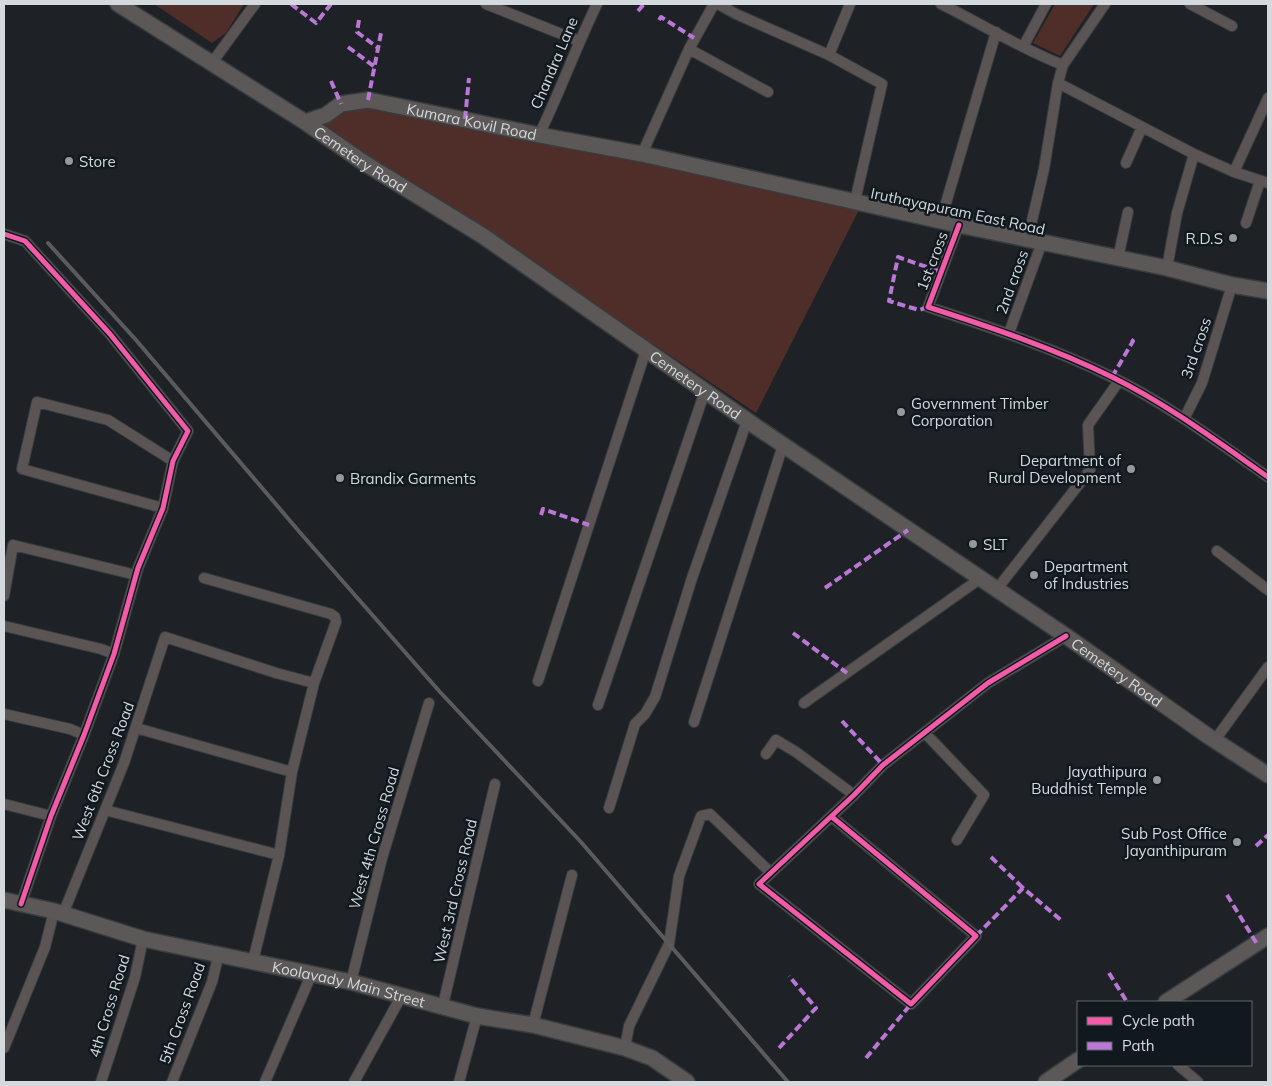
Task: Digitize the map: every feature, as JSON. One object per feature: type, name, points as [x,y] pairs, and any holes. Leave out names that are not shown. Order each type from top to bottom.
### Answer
[{"type":"main road","name":"Cemetery Road","points":[[118,4],[305,122],[366,164],[482,236],[747,421],[981,578],[1268,775]]},
{"type":"main road","name":"Kumara Kovil Road","points":[[305,122],[326,115],[341,104],[368,100],[642,154]]},
{"type":"main road","name":"Iruthayapuram East Road","points":[[642,154],[959,225],[1167,268],[1232,285],[1268,291]]},
{"type":"main road","name":"Koolavady Main Street","points":[[4,900],[59,913],[143,939],[312,973],[477,1016],[533,1025],[625,1048],[652,1058],[687,1082]]},
{"type":"main road","points":[[1168,1001],[1268,936]]},
{"type":"main road","points":[[1046,1082],[1077,1061]]},
{"type":"street","points":[[211,64],[255,4]]},
{"type":"street","points":[[486,4],[579,41]]},
{"type":"street","name":"Chandra Lane","points":[[538,135],[597,4]]},
{"type":"street","points":[[642,154],[689,49],[716,4],[829,55],[882,84],[855,201]]},
{"type":"street","points":[[829,55],[850,4]]},
{"type":"street","points":[[941,4],[1036,54],[1063,66]]},
{"type":"street","points":[[1023,47],[1046,4]]},
{"type":"street","name":"2nd cross","points":[[1009,333],[1035,240],[1058,83],[1063,66],[1105,4]]},
{"type":"street","points":[[1190,4],[1232,26]]},
{"type":"street","points":[[941,220],[996,32]]},
{"type":"street","points":[[689,49],[768,92]]},
{"type":"street","points":[[1058,83],[1194,154],[1234,172],[1264,182],[1246,223]]},
{"type":"street","points":[[1234,172],[1268,98]]},
{"type":"street","points":[[1126,163],[1142,127]]},
{"type":"street","points":[[1167,268],[1177,214],[1194,154]]},
{"type":"street","points":[[1118,258],[1128,212]]},
{"type":"street","name":"1st cross","points":[[959,225],[928,306],[1009,333]]},
{"type":"street","points":[[4,234],[24,241],[110,334],[188,431],[173,461],[163,508],[136,575],[114,654],[51,816],[21,904]]},
{"type":"street","name":"3rd cross","points":[[1184,419],[1202,382],[1232,285]]},
{"type":"street","points":[[1009,333],[1119,381],[1184,419],[1268,477]]},
{"type":"street","points":[[538,681],[646,350]]},
{"type":"street","points":[[997,589],[1090,470],[1088,425],[1119,381]]},
{"type":"street","points":[[598,705],[705,392]]},
{"type":"street","points":[[163,508],[22,469],[37,402],[108,420],[173,461]]},
{"type":"street","points":[[609,808],[635,724],[645,714],[655,697],[692,578],[747,421]]},
{"type":"street","points":[[694,722],[783,445]]},
{"type":"street","points":[[4,596],[13,545],[136,575]]},
{"type":"street","points":[[1217,551],[1268,590]]},
{"type":"street","points":[[204,578],[336,617],[336,622],[314,683],[292,772],[279,854],[253,961]]},
{"type":"street","points":[[804,703],[981,578]]},
{"type":"street","points":[[4,626],[101,649],[114,654]]},
{"type":"street","points":[[832,817],[976,936],[911,1004],[759,884],[884,766],[988,683],[1066,636]]},
{"type":"street","name":"West 6th Cross Road","points":[[4,1048],[59,913],[124,763],[166,637],[276,673],[314,683]]},
{"type":"street","points":[[1215,740],[1268,667]]},
{"type":"street","name":"West 4th Cross Road","points":[[351,982],[382,858],[429,704]]},
{"type":"street","points":[[4,714],[70,729],[84,735]]},
{"type":"street","points":[[136,728],[292,772]]},
{"type":"street","points":[[925,733],[984,795],[957,840]]},
{"type":"street","points":[[766,754],[776,740],[796,752],[854,795]]},
{"type":"street","name":"West 3rd Cross Road","points":[[443,1006],[495,784]]},
{"type":"street","points":[[4,804],[51,816]]},
{"type":"street","points":[[105,810],[279,854]]},
{"type":"street","points":[[625,1048],[629,1026],[668,944],[679,876],[701,816],[710,814],[771,873]]},
{"type":"street","points":[[533,1025],[572,875]]},
{"type":"street","name":"4th Cross Road","points":[[101,1082],[135,977],[143,939]]},
{"type":"street","name":"5th Cross Road","points":[[172,1082],[212,982],[219,953]]},
{"type":"street","points":[[265,1082],[312,973]]},
{"type":"street","points":[[354,1082],[402,995]]},
{"type":"street","points":[[459,1082],[477,1016]]},
{"type":"street","points":[[1179,1066],[1198,1082]]},
{"type":"shaded area","points":[[154,4],[244,4],[226,33],[212,43]]},
{"type":"shaded area","points":[[1055,4],[1094,4],[1060,56],[1033,43]]},
{"type":"shaded area","points":[[369,105],[642,159],[860,208],[756,413],[513,250],[318,128],[336,115]]},
{"type":"railway","points":[[48,243],[136,340],[303,536],[440,692],[581,842],[788,1082]]},
{"type":"marked path","points":[[291,4],[316,23],[331,4]]},
{"type":"marked path","points":[[638,11],[644,4]]},
{"type":"marked path","points":[[659,20],[661,17],[694,38]]},
{"type":"marked path","points":[[359,20],[357,32],[378,48]]},
{"type":"marked path","points":[[368,100],[381,33]]},
{"type":"marked path","points":[[348,47],[375,67]]},
{"type":"marked path","points":[[465,119],[469,78]]},
{"type":"marked path","points":[[331,81],[341,104]]},
{"type":"marked path","points":[[928,307],[919,310],[889,301],[898,257],[941,272]]},
{"type":"marked path","points":[[1112,377],[1133,341],[1129,338]]},
{"type":"marked path","points":[[541,515],[543,509],[589,525]]},
{"type":"marked path","points":[[825,588],[908,530]]},
{"type":"marked path","points":[[793,633],[847,673]]},
{"type":"marked path","points":[[842,721],[883,765]]},
{"type":"marked path","points":[[1256,846],[1268,835]]},
{"type":"marked path","points":[[991,857],[1023,888]]},
{"type":"marked path","points":[[976,936],[1023,888],[1062,921]]},
{"type":"marked path","points":[[1227,895],[1257,944]]},
{"type":"marked path","points":[[1109,973],[1126,1001]]},
{"type":"marked path","points":[[779,1048],[816,1008],[789,976]]},
{"type":"marked path","points":[[866,1058],[911,1004]]},
{"type":"cycle path","points":[[959,225],[928,307],[998,330],[1090,366],[1153,399],[1268,477]]},
{"type":"cycle path","points":[[4,234],[25,241],[110,334],[188,431],[173,461],[163,508],[138,568],[114,654],[51,816],[21,904]]},
{"type":"cycle path","points":[[832,817],[976,936],[911,1004],[759,884],[854,795],[883,765],[988,683],[1066,636]]},
{"type":"place","name":"Store","points":[[69,161]]},
{"type":"place","name":"R.D.S","points":[[1233,238]]},
{"type":"place","name":"Government Timber Corporation","points":[[901,412]]},
{"type":"place","name":"Department of Rural Development","points":[[1131,469]]},
{"type":"place","name":"Brandix Garments","points":[[340,478]]},
{"type":"place","name":"SLT","points":[[973,544]]},
{"type":"place","name":"Department of Industries","points":[[1034,575]]},
{"type":"place","name":"Jayathipura Buddhist Temple","points":[[1157,780]]},
{"type":"place","name":"Sub Post Office Jayanthipuram","points":[[1237,842]]}]
